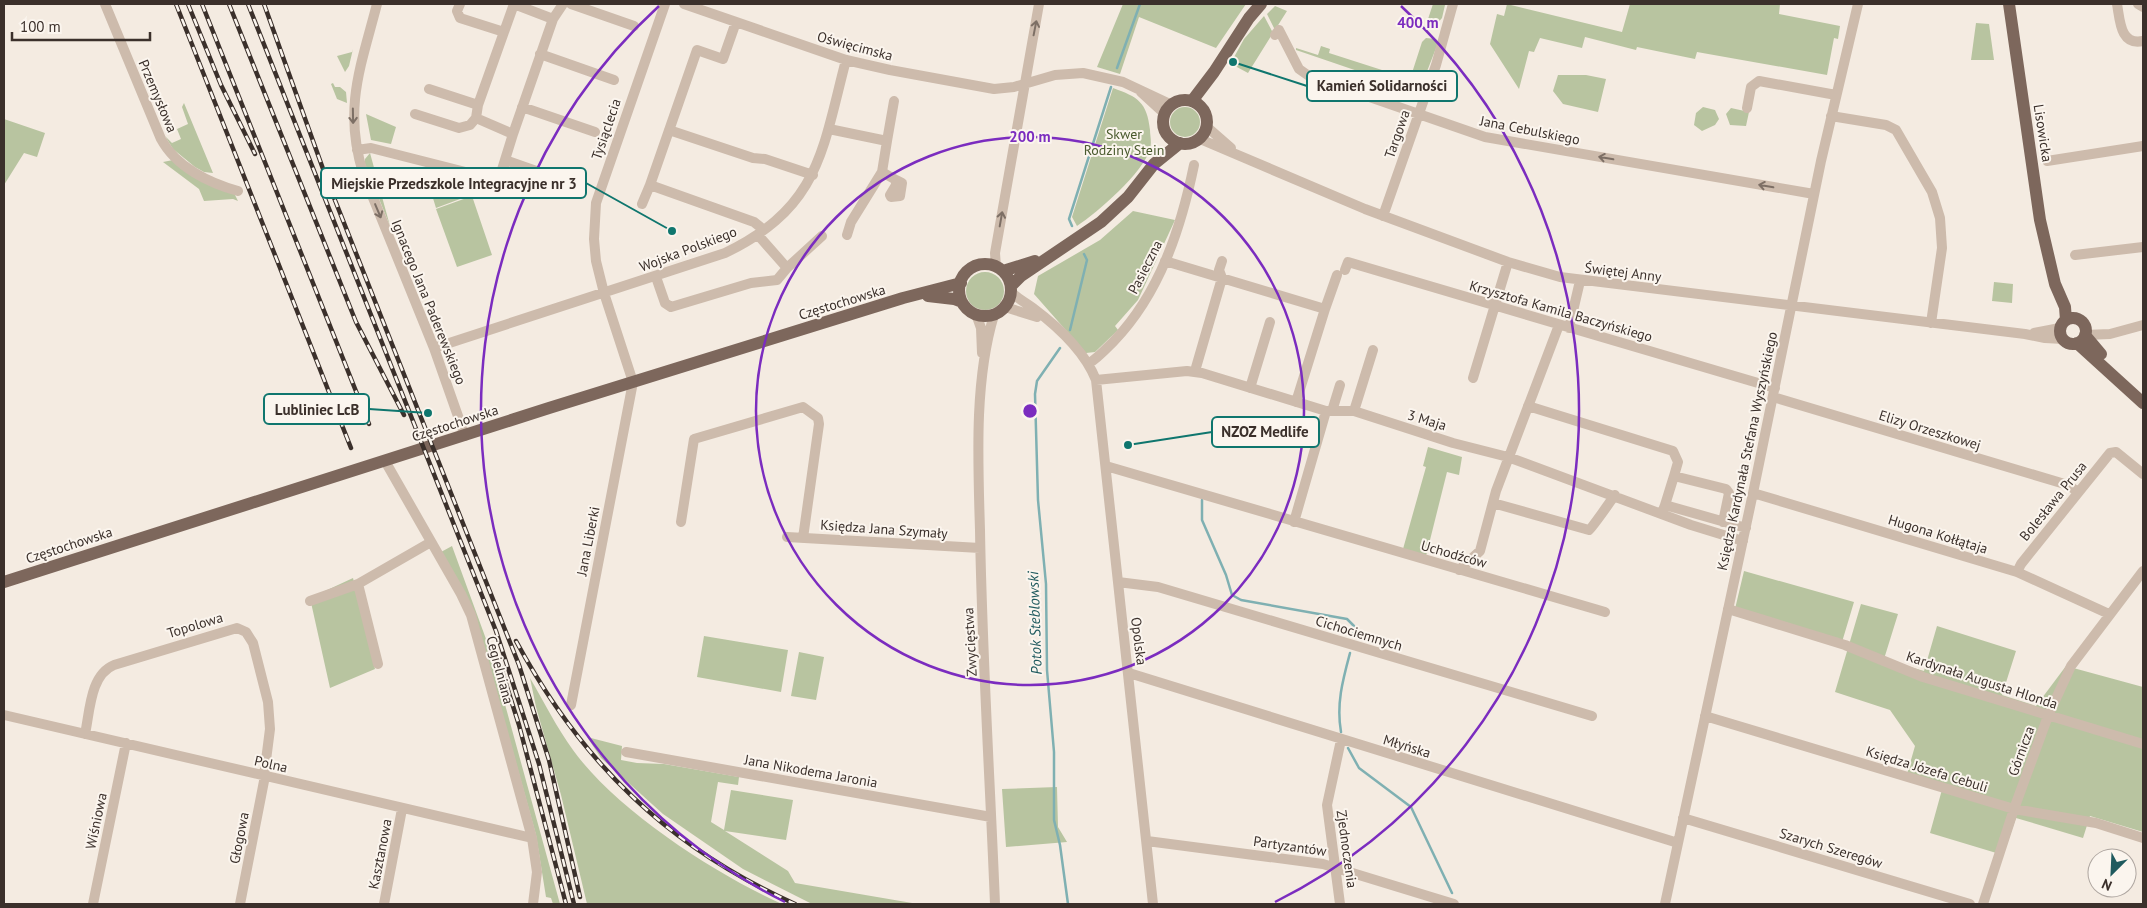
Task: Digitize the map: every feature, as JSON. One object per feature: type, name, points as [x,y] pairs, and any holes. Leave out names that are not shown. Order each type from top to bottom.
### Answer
[{"type":"main road","points":[[1197,105],[1214,72],[1249,18],[1261,4]]},
{"type":"main road","name":"Lisowicka","points":[[2009,4],[2040,220],[2055,284],[2076,330],[2143,394]]},
{"type":"main road","points":[[1178,102],[1197,105],[1206,114],[1207,126],[1200,139],[1187,144],[1180,143],[1168,135],[1164,125],[1169,109],[1178,102]]},
{"type":"main road","points":[[1058,252],[1016,268],[999,269],[981,265],[974,267],[961,283],[960,293],[962,302],[976,314],[994,315],[1005,308],[1011,289],[1021,276],[1085,235],[1128,197],[1154,164],[1168,135]]},
{"type":"main road","points":[[1154,164],[1180,143]]},
{"type":"main road","points":[[999,269],[1011,289]]},
{"type":"main road","name":"Częstochowska","points":[[4,582],[633,382],[961,283]]},
{"type":"main road","name":"Częstochowska","points":[[916,296],[954,299],[962,302]]},
{"type":"main road","points":[[2076,330],[2143,403]]},
{"type":"street","name":"Przemysłowa","points":[[105,4],[161,139],[169,152],[209,180],[238,191]]},
{"type":"street","name":"Ignacego Jana Paderewskiego","points":[[378,4],[356,81],[353,117],[357,150],[363,173],[434,348],[465,436]]},
{"type":"street","points":[[460,4],[457,12],[460,18],[504,32]]},
{"type":"street","points":[[414,114],[459,128],[470,125],[476,118],[478,105],[514,4],[553,19]]},
{"type":"street","points":[[357,150],[371,148],[491,180],[498,178],[553,19],[559,7],[563,4]]},
{"type":"street","points":[[571,4],[634,26]]},
{"type":"street","name":"Tysiąclecia","points":[[633,382],[604,294],[594,244],[596,203],[664,4]]},
{"type":"street","name":"Oświęcimska","points":[[684,4],[846,60],[985,88],[1004,88],[1025,84]]},
{"type":"street","points":[[999,269],[995,253],[1039,4]]},
{"type":"street","name":"Targowa","points":[[1384,216],[1436,65],[1453,4]]},
{"type":"street","name":"Księdza Kardynała Stefana Wyszyńskiego","points":[[1665,904],[1746,528],[1814,194],[1858,4]]},
{"type":"street","points":[[2117,4],[2124,35],[2133,42],[2143,42]]},
{"type":"street","points":[[2138,4],[2143,8]]},
{"type":"street","points":[[642,204],[697,50],[723,59],[736,22]]},
{"type":"street","name":"Jana Cebulskiego","points":[[1275,35],[1279,30],[1300,69],[1309,76],[1480,136],[1814,194]]},
{"type":"street","points":[[540,54],[614,80]]},
{"type":"street","name":"Wojska Polskiego","points":[[434,348],[725,253],[761,232],[798,199],[813,175],[829,129],[846,60]]},
{"type":"street","points":[[1025,84],[1054,75],[1083,73],[1108,77],[1138,90],[1169,109]]},
{"type":"street","points":[[1747,108],[1751,87],[1759,81],[1836,94]]},
{"type":"street","points":[[429,88],[478,105]]},
{"type":"street","points":[[847,235],[851,222],[882,172],[894,101]]},
{"type":"street","points":[[522,107],[595,132]]},
{"type":"street","points":[[1831,116],[1886,125],[1896,130],[1932,192],[1940,218],[1942,243],[1931,323]]},
{"type":"street","points":[[476,118],[513,134]]},
{"type":"street","name":"Świętej Anny","points":[[1207,126],[1238,154]]},
{"type":"street","points":[[829,129],[887,141]]},
{"type":"street","points":[[669,130],[753,158],[765,159],[813,175]]},
{"type":"street","name":"Świętej Anny","points":[[1200,139],[1238,154],[1323,193],[1384,216],[1508,262],[1580,281],[2025,334],[2076,330],[2110,334],[2143,324]]},
{"type":"street","points":[[2047,161],[2143,146]]},
{"type":"street","points":[[505,160],[579,186]]},
{"type":"street","name":"Pasieczna","points":[[1088,364],[1097,358],[1132,320],[1166,261],[1185,212],[1194,165]]},
{"type":"street","points":[[882,172],[896,180]]},
{"type":"street","points":[[650,185],[754,222],[787,268]]},
{"type":"street","points":[[656,277],[665,303],[671,307],[751,283],[776,280],[822,236]]},
{"type":"street","points":[[2075,255],[2143,247]]},
{"type":"street","points":[[1166,261],[1325,309],[1296,402]]},
{"type":"street","points":[[1195,371],[1222,278],[1219,270],[1222,261]]},
{"type":"street","name":"Krzysztofa Kamila Baczyńskiego","points":[[1325,309],[1341,272],[1348,262],[1774,393]]},
{"type":"street","points":[[1473,378],[1508,262]]},
{"type":"street","points":[[1459,570],[1480,551],[1508,457],[1528,406],[1564,327],[1580,281]]},
{"type":"street","points":[[1011,289],[1076,349],[1088,364],[1096,380]]},
{"type":"street","points":[[1005,308],[1028,313],[1049,323]]},
{"type":"street","name":"Zwycięstwa","points":[[976,314],[981,328],[983,379],[978,476],[996,904]]},
{"type":"street","name":"Zwycięstwa","points":[[983,379],[994,315]]},
{"type":"street","points":[[1250,388],[1270,322]]},
{"type":"street","points":[[2103,357],[2103,344],[2110,334]]},
{"type":"street","points":[[1354,411],[1374,350]]},
{"type":"street","name":"3 Maja","points":[[1096,380],[1195,371],[1329,411],[1354,411],[1508,457],[1615,495],[1663,509],[1743,541]]},
{"type":"street","name":"Opolska","points":[[1096,380],[1153,904]]},
{"type":"street","name":"Jana Liberki","points":[[571,705],[633,382]]},
{"type":"street","points":[[1294,522],[1329,411],[1340,385]]},
{"type":"street","name":"Elizy Orzeszkowej","points":[[1774,393],[2068,485],[2078,492]]},
{"type":"street","points":[[1528,406],[1673,451],[1678,462],[1663,509],[1746,528]]},
{"type":"street","points":[[681,522],[694,439],[803,408],[818,418],[819,424],[803,538]]},
{"type":"street","name":"Bolesława Prusa","points":[[2017,572],[2021,564],[2108,455],[2114,452],[2143,474]]},
{"type":"street","name":"Cegielniana","points":[[385,461],[461,594],[471,615],[532,838],[537,872],[533,904]]},
{"type":"street","name":"Uchodźców","points":[[1106,466],[1606,612]]},
{"type":"street","points":[[1674,476],[1728,490],[1723,522]]},
{"type":"street","name":"Hugona Kołłątaja","points":[[1753,493],[2017,572],[2109,614]]},
{"type":"street","points":[[1493,504],[1589,530],[1594,527],[1601,512],[1615,495]]},
{"type":"street","name":"Księdza Jana Szymały","points":[[787,537],[980,548]]},
{"type":"street","points":[[310,601],[358,584],[431,542]]},
{"type":"street","name":"Górnicza","points":[[1983,904],[2014,809],[2048,716],[2074,660],[2143,572]]},
{"type":"street","name":"Cichociemnych","points":[[1118,582],[1158,587],[1592,716]]},
{"type":"street","points":[[358,584],[378,664]]},
{"type":"street","name":"Kardynała Augusta Hlonda","points":[[1728,609],[1838,643],[1923,678],[2143,744]]},
{"type":"street","name":"Topolowa","points":[[85,734],[96,681],[104,670],[114,665],[223,631],[240,629],[249,635],[255,646],[269,707],[270,729],[264,776]]},
{"type":"street","name":"Młyńska","points":[[1129,673],[1678,843]]},
{"type":"street","name":"Polna","points":[[4,715],[532,838]]},
{"type":"street","name":"Księdza Józefa Cebuli","points":[[1705,716],[2014,809],[2096,823],[2143,838]]},
{"type":"street","name":"Zjednoczenia","points":[[1340,904],[1327,805],[1341,740]]},
{"type":"street","name":"Wiśniowa","points":[[93,904],[126,743]]},
{"type":"street","name":"Jana Nikodema Jaronia","points":[[626,752],[991,817]]},
{"type":"street","name":"Głogowa","points":[[240,904],[264,776]]},
{"type":"street","name":"Kasztanowa","points":[[384,904],[402,809]]},
{"type":"street","name":"Szarych Szeregów","points":[[1683,818],[1970,904]]},
{"type":"street","name":"Partyzantów","points":[[1147,842],[1316,863],[1335,867],[1454,904]]},
{"type":"green space","points":[[1123,4],[1246,4],[1216,48],[1139,17],[1120,74],[1097,67]]},
{"type":"green space","points":[[1433,4],[1445,5],[1442,18],[1435,26],[1427,22]]},
{"type":"green space","points":[[1507,4],[1622,32],[1630,4],[1780,4],[1779,14],[1840,26],[1838,39],[1834,38],[1827,75],[1697,52],[1695,59],[1637,47],[1636,50],[1585,37],[1582,48],[1540,38],[1534,52],[1529,51],[1519,89],[1490,44],[1497,14],[1504,16]]},
{"type":"green space","points":[[1275,6],[1287,11],[1275,30],[1267,14]]},
{"type":"green space","points":[[1264,16],[1273,33],[1248,73],[1235,66],[1237,61],[1233,59],[1244,39]]},
{"type":"green space","points":[[1976,23],[1989,24],[1994,60],[1971,60]]},
{"type":"green space","points":[[1426,38],[1436,39],[1438,43],[1419,92],[1296,50],[1296,48],[1318,55],[1321,46],[1330,49],[1329,53],[1410,79],[1422,42]]},
{"type":"green space","points":[[353,49],[349,66],[345,72],[337,56],[352,52]]},
{"type":"green space","points":[[1558,75],[1586,75],[1606,79],[1598,112],[1563,104],[1553,91]]},
{"type":"green space","points":[[333,83],[335,87],[340,87],[346,92],[347,103],[337,99],[331,84]]},
{"type":"green space","name":"Skwer Rodziny Stein","points":[[1113,88],[1129,94],[1144,107],[1149,121],[1150,149],[1139,169],[1119,191],[1077,226],[1072,217]]},
{"type":"green space","points":[[184,103],[213,173],[204,172],[195,167],[173,149],[165,136],[172,143],[181,139],[177,129],[188,124],[182,107]]},
{"type":"green space","points":[[1185,107],[1196,111],[1200,122],[1196,133],[1185,137],[1174,133],[1170,122],[1174,111]]},
{"type":"green space","points":[[1703,107],[1715,110],[1719,119],[1715,125],[1702,131],[1694,125],[1696,113]]},
{"type":"green space","points":[[1731,108],[1749,112],[1746,126],[1730,125],[1726,114]]},
{"type":"green space","points":[[366,114],[396,127],[391,144],[371,140]]},
{"type":"green space","points":[[4,119],[45,133],[37,157],[24,153],[4,185]]},
{"type":"green space","points":[[370,153],[390,226],[365,164],[365,159]]},
{"type":"green space","points":[[173,160],[234,193],[238,201],[233,199],[204,201],[199,189],[163,162]]},
{"type":"green space","points":[[428,182],[464,188],[460,199],[436,208]]},
{"type":"green space","points":[[472,196],[492,255],[457,267],[436,209]]},
{"type":"green space","points":[[1133,211],[1175,220],[1138,300],[1115,326],[1118,330],[1095,352],[1086,353],[1034,294],[1038,276],[1100,240]]},
{"type":"green space","points":[[985,272],[999,277],[1004,291],[999,305],[985,310],[971,305],[966,291],[971,277]]},
{"type":"green space","points":[[1994,282],[2013,284],[2012,303],[1992,301]]},
{"type":"green space","points":[[1428,447],[1462,457],[1459,475],[1447,472],[1426,556],[1403,549],[1426,467],[1423,466]]},
{"type":"green space","points":[[452,546],[490,650],[560,904],[553,904],[551,898],[546,897],[536,835],[481,637],[441,552]]},
{"type":"green space","points":[[1744,571],[1854,602],[1842,642],[1735,609]]},
{"type":"green space","points":[[353,578],[375,669],[330,688],[310,598]]},
{"type":"green space","points":[[1861,604],[1898,614],[1884,659],[1924,671],[1937,626],[2016,651],[2002,695],[2036,706],[2066,666],[2143,687],[2143,832],[2090,816],[2083,838],[2016,818],[2003,855],[1930,833],[1943,786],[1907,774],[1915,746],[1890,710],[1835,692]]},
{"type":"green space","points":[[704,636],[788,650],[781,692],[697,677]]},
{"type":"green space","points":[[799,652],[824,657],[816,700],[791,696]]},
{"type":"green space","points":[[530,678],[573,750],[614,795],[640,817],[698,858],[727,876],[782,904],[587,904]]},
{"type":"green space","points":[[587,737],[622,746],[621,760],[637,763],[664,764],[739,777],[738,785],[718,782],[711,822],[724,830],[731,790],[793,800],[786,840],[725,831],[788,871],[795,883],[918,904],[812,904],[743,869],[663,814],[601,758]]},
{"type":"green space","points":[[1057,787],[1058,827],[1067,842],[1006,847],[1002,789]]},
{"type":"waterway","name":"Potok Steblowski","points":[[1117,68],[1140,4]]},
{"type":"waterway","name":"Potok Steblowski","points":[[1072,226],[1069,219],[1111,87]]},
{"type":"waterway","name":"Potok Steblowski","points":[[1070,330],[1087,260],[1084,254]]},
{"type":"waterway","name":"Potok Steblowski","points":[[1060,348],[1037,381],[1035,394],[1038,500],[1046,584],[1047,670],[1054,752],[1054,820],[1060,845],[1068,904]]},
{"type":"waterway","points":[[1202,500],[1202,520],[1226,575],[1232,595],[1241,600],[1347,619],[1354,626],[1353,636]]},
{"type":"waterway","points":[[1341,732],[1340,702],[1350,653]]},
{"type":"waterway","points":[[1348,748],[1359,768],[1411,807],[1452,893]]},
{"type":"railway","points":[[176,4],[195,52]]},
{"type":"railway","points":[[188,4],[221,85],[255,154]]},
{"type":"railway","points":[[202,4],[369,424]]},
{"type":"railway","points":[[229,4],[356,322],[404,415]]},
{"type":"railway","points":[[248,4],[496,631],[539,764],[574,904]]},
{"type":"railway","points":[[264,4],[327,180],[519,665],[549,760],[580,897]]},
{"type":"railway","points":[[193,47],[351,448]]},
{"type":"railway","points":[[516,641],[542,685],[570,726],[600,763],[633,797],[668,828],[707,856],[749,881],[795,904]]},
{"type":"railway","points":[[501,668],[519,725],[566,904]]},
{"type":"place","name":"Kamień Solidarności","points":[[1233,62]]},
{"type":"place","name":"Miejskie Przedszkole Integracyjne nr 3","points":[[672,231]]},
{"type":"place","name":"Lubliniec LcB","points":[[428,413]]},
{"type":"place","name":"NZOZ Medlife","points":[[1128,445]]}]
